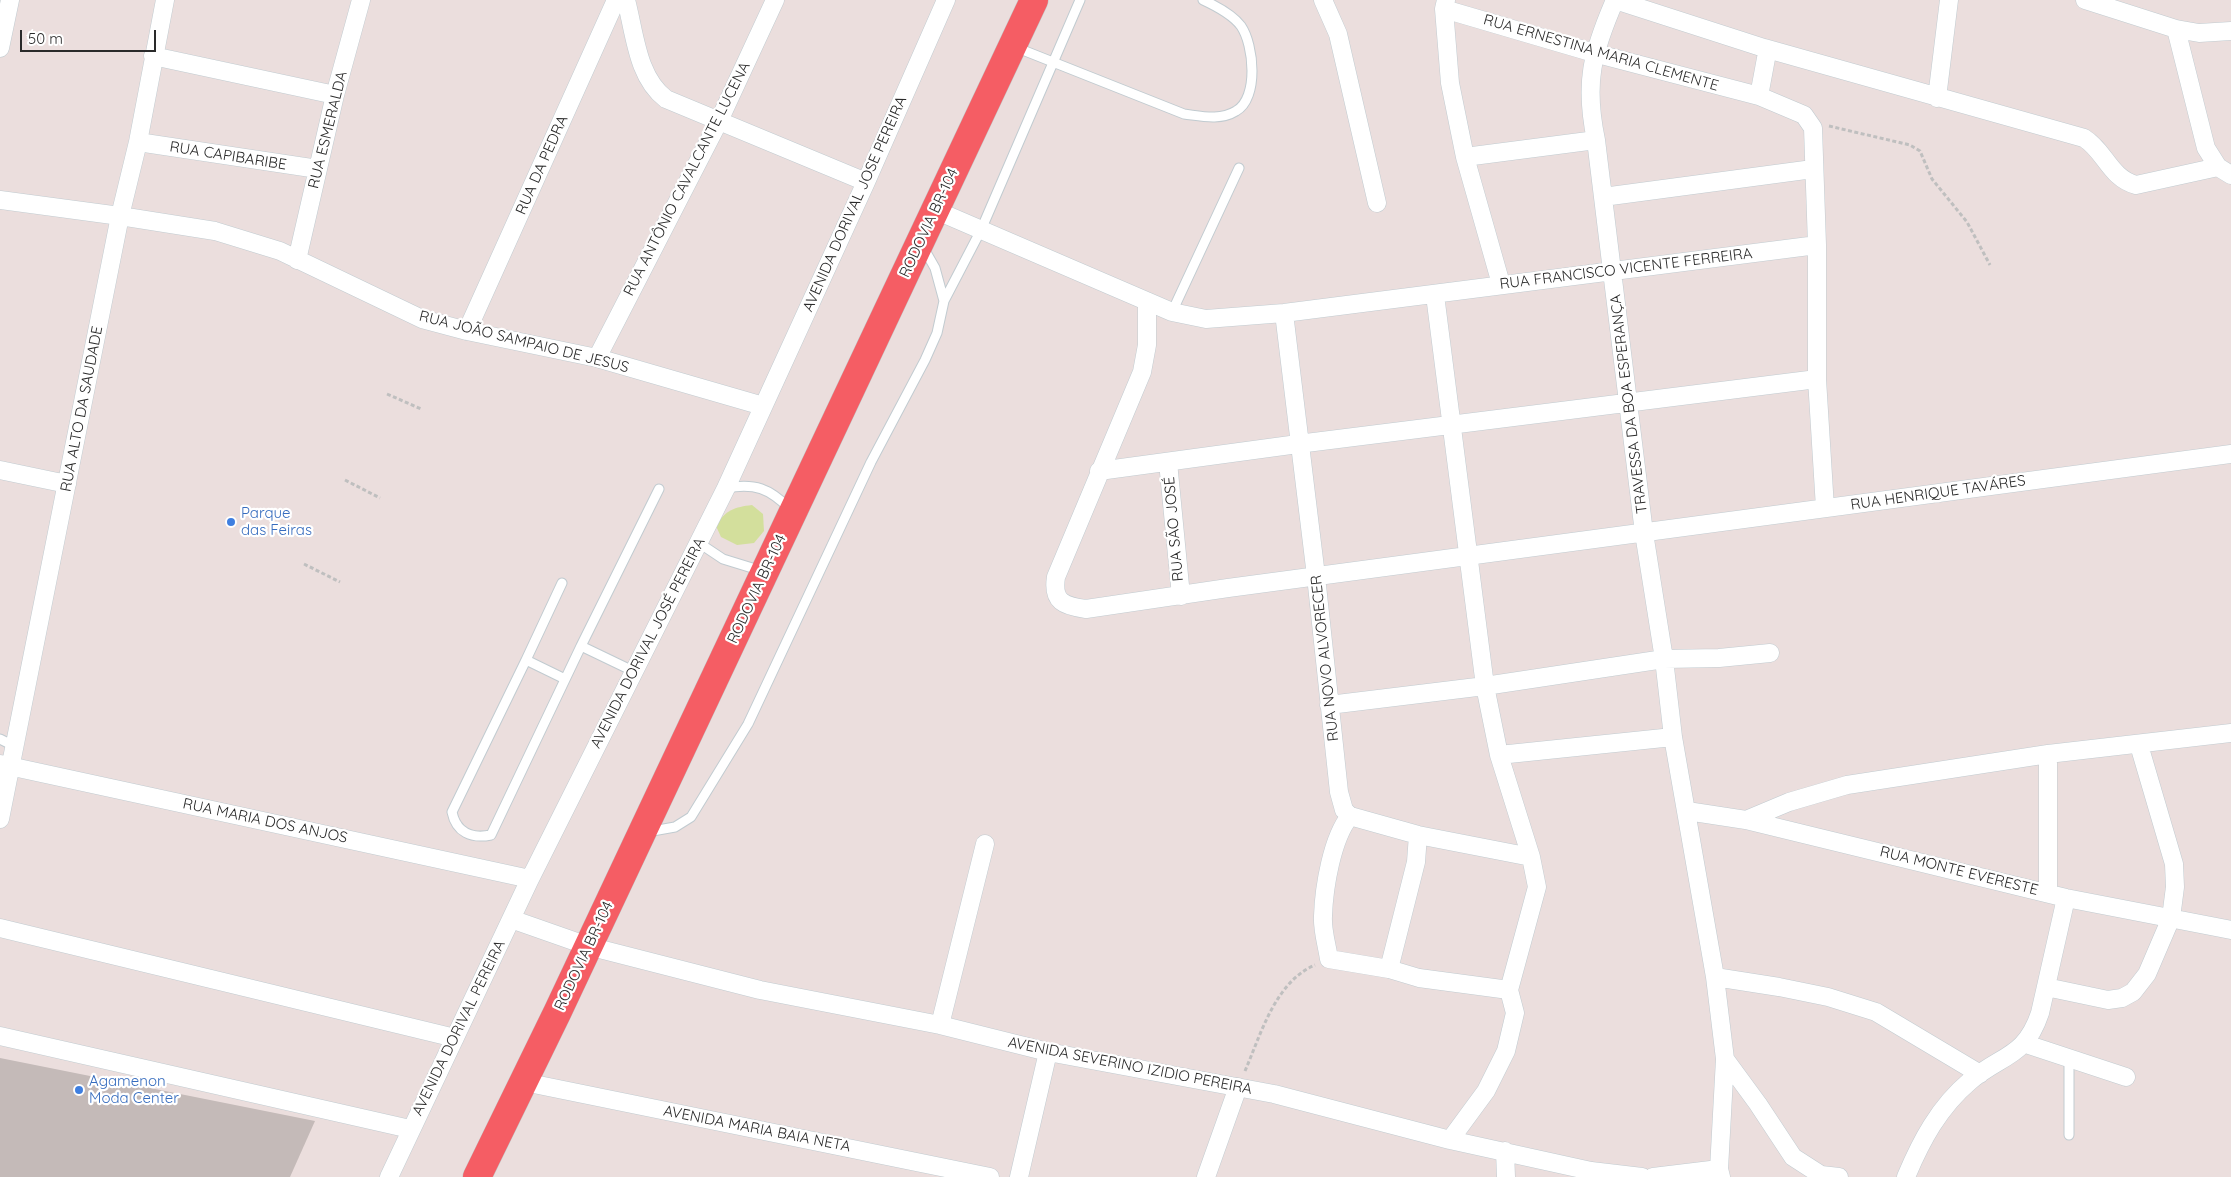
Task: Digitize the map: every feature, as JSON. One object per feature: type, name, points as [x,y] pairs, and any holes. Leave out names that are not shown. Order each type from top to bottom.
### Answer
[{"type":"highway","name":"RODOVIA BR-104","points":[[477,1177],[642,833],[1034,0]]},
{"type":"street","points":[[0,48],[10,0]]},
{"type":"street","name":"RUA ALTO DA SAUDADE","points":[[0,819],[7,742],[67,484],[120,216],[138,142],[165,0]]},
{"type":"street","name":"RUA ESMERALDA","points":[[297,260],[334,95],[361,0]]},
{"type":"street","name":"RUA DA PEDRA","points":[[467,331],[616,0]]},
{"type":"street","points":[[626,0],[645,75],[654,90],[666,99],[718,123],[866,182]]},
{"type":"street","name":"RUA ANTÔNIO CAVALCANTE LUCENA","points":[[597,358],[718,123],[775,0]]},
{"type":"street","name":"AVENIDA DORIVAL JOSE PEREIRA","points":[[763,406],[866,182],[946,0]]},
{"type":"street","points":[[1323,0],[1338,34],[1377,203]]},
{"type":"street","points":[[1615,0],[1764,48],[2084,138],[2096,145],[2115,173],[2126,182],[2136,185],[2224,171],[2206,148],[2176,29]]},
{"type":"street","name":"TRAVESSA DA BOA ESPERANÇA","points":[[1615,0],[1594,53],[1590,77],[1590,111],[1596,140],[1644,533],[1674,737],[1715,976],[1724,1059],[1720,1173]]},
{"type":"street","points":[[1937,98],[1949,0]]},
{"type":"street","points":[[2085,0],[2176,29],[2199,33],[2231,31]]},
{"type":"street","points":[[1445,5],[1450,83],[1465,157],[1501,284]]},
{"type":"street","name":"RUA ERNESTINA MARIA CLEMENTE","points":[[1445,5],[1594,53],[1759,96],[1796,111],[1810,122]]},
{"type":"street","points":[[1759,96],[1767,53],[1764,48]]},
{"type":"street","points":[[153,56],[334,95]]},
{"type":"street","points":[[1810,122],[1812,128],[1817,245],[1817,379],[1825,508]]},
{"type":"street","points":[[1465,157],[1596,140]]},
{"type":"street","name":"RUA CAPIBARIBE","points":[[138,142],[318,170]]},
{"type":"street","points":[[1603,197],[1813,169]]},
{"type":"street","name":"RUA JOÃO SAMPAIO DE JESUS","points":[[0,200],[215,231],[260,244],[414,316],[467,331],[597,358],[763,406]]},
{"type":"street","name":"RUA FRANCISCO VICENTE FERREIRA","points":[[935,210],[1099,279],[1147,302],[1172,312],[1206,319],[1284,313],[1435,295],[1501,284],[1817,245]]},
{"type":"street","points":[[1435,295],[1486,686],[1499,755],[1530,857],[1537,887],[1509,990],[1515,1013],[1506,1051],[1486,1091],[1450,1140]]},
{"type":"street","name":"RUA HENRIQUE TAVÁRES","points":[[1147,302],[1147,345],[1142,372],[1056,577],[1054,588],[1061,602],[1086,609],[1469,555],[2231,454]]},
{"type":"street","name":"RUA NOVO ALVORECER","points":[[1284,313],[1298,444],[1316,576],[1339,792],[1344,810],[1350,816]]},
{"type":"street","points":[[1099,471],[1817,379]]},
{"type":"street","name":"AVENIDA DORIVAL JOSÉ PEREIRA","points":[[530,879],[699,543],[763,406]]},
{"type":"street","name":"RUA SÃO JOSÉ","points":[[1168,462],[1180,596]]},
{"type":"street","points":[[0,470],[67,484]]},
{"type":"street","points":[[1329,705],[1486,686],[1664,659],[1719,658],[1770,653]]},
{"type":"street","points":[[1746,820],[1789,802],[1847,785],[2048,754],[2231,733]]},
{"type":"street","points":[[1499,755],[1674,737]]},
{"type":"street","points":[[2046,987],[2108,1000],[2122,998],[2133,992],[2147,974],[2171,918],[2175,887],[2174,864],[2139,744]]},
{"type":"street","points":[[2048,754],[2048,893]]},
{"type":"street","name":"RUA MARIA DOS ANJOS","points":[[5,765],[530,879]]},
{"type":"street","name":"RUA MONTE EVERESTE","points":[[1687,811],[1746,820],[2066,898],[2231,930]]},
{"type":"street","points":[[1509,990],[1418,978],[1389,969],[1329,958],[1322,917],[1336,840],[1341,827],[1350,816],[1418,835],[1530,857]]},
{"type":"street","points":[[1389,969],[1416,862],[1418,835]]},
{"type":"street","points":[[940,1025],[985,844]]},
{"type":"street","name":"AVENIDA DORIVAL PEREIRA","points":[[389,1177],[530,879]]},
{"type":"street","points":[[1906,1177],[1919,1146],[1937,1116],[1970,1081],[2026,1044],[2034,1031],[2066,898]]},
{"type":"street","name":"AVENIDA SEVERINO IZIDIO PEREIRA","points":[[511,919],[588,946],[760,990],[940,1025],[1048,1052],[1274,1094],[1450,1140],[1591,1171],[1642,1177]]},
{"type":"street","points":[[0,928],[455,1038]]},
{"type":"street","points":[[1715,976],[1787,988],[1876,1012],[1980,1074]]},
{"type":"street","points":[[0,1036],[410,1130]]},
{"type":"street","points":[[2026,1044],[2126,1077]]},
{"type":"street","points":[[1018,1177],[1048,1052]]},
{"type":"street","points":[[1724,1059],[1758,1104],[1793,1157],[1821,1175],[1839,1177]]},
{"type":"street","name":"AVENIDA MARIA BAIA NETA","points":[[524,1082],[990,1177]]},
{"type":"street","points":[[1206,1177],[1238,1087]]},
{"type":"street","points":[[1505,1151],[1506,1177]]},
{"type":"street","points":[[1653,1177],[1720,1173]]},
{"type":"lane","points":[[642,833],[675,828],[691,817],[748,724],[871,462],[925,360],[937,333],[944,301],[981,230],[1080,0]]},
{"type":"lane","points":[[1012,46],[1184,114],[1210,118],[1238,111],[1251,89],[1249,43],[1241,26],[1229,14],[1203,0]]},
{"type":"lane","points":[[1172,312],[1239,168]]},
{"type":"lane","points":[[920,242],[934,268],[944,301]]},
{"type":"lane","points":[[726,488],[746,485],[763,489],[781,500],[793,512]]},
{"type":"lane","points":[[562,583],[452,812],[454,823],[461,831],[472,836],[490,835],[659,489]]},
{"type":"lane","points":[[699,543],[723,559],[765,572]]},
{"type":"lane","points":[[581,646],[633,671]]},
{"type":"lane","points":[[526,660],[565,679]]},
{"type":"lane","points":[[2069,1135],[2070,1058]]},
{"type":"path","points":[[1810,122],[1910,145],[1920,151],[1932,178],[1967,222],[1990,265]]},
{"type":"path","points":[[387,394],[421,409]]},
{"type":"path","points":[[345,480],[380,498]]},
{"type":"path","points":[[304,564],[340,582]]},
{"type":"path","points":[[1238,1087],[1282,991],[1304,969],[1329,958]]},
{"type":"green space","points":[[752,505],[763,514],[764,531],[754,543],[737,545],[721,537],[716,526],[723,516],[736,508]]},
{"type":"building","name":"Agamenon Moda Center","points":[[0,1058],[315,1121],[290,1177],[0,1177]]},
{"type":"place","name":"Parque das Feiras","points":[[231,522]]},
{"type":"place","name":"Agamenon Moda Center","points":[[79,1090]]}]
